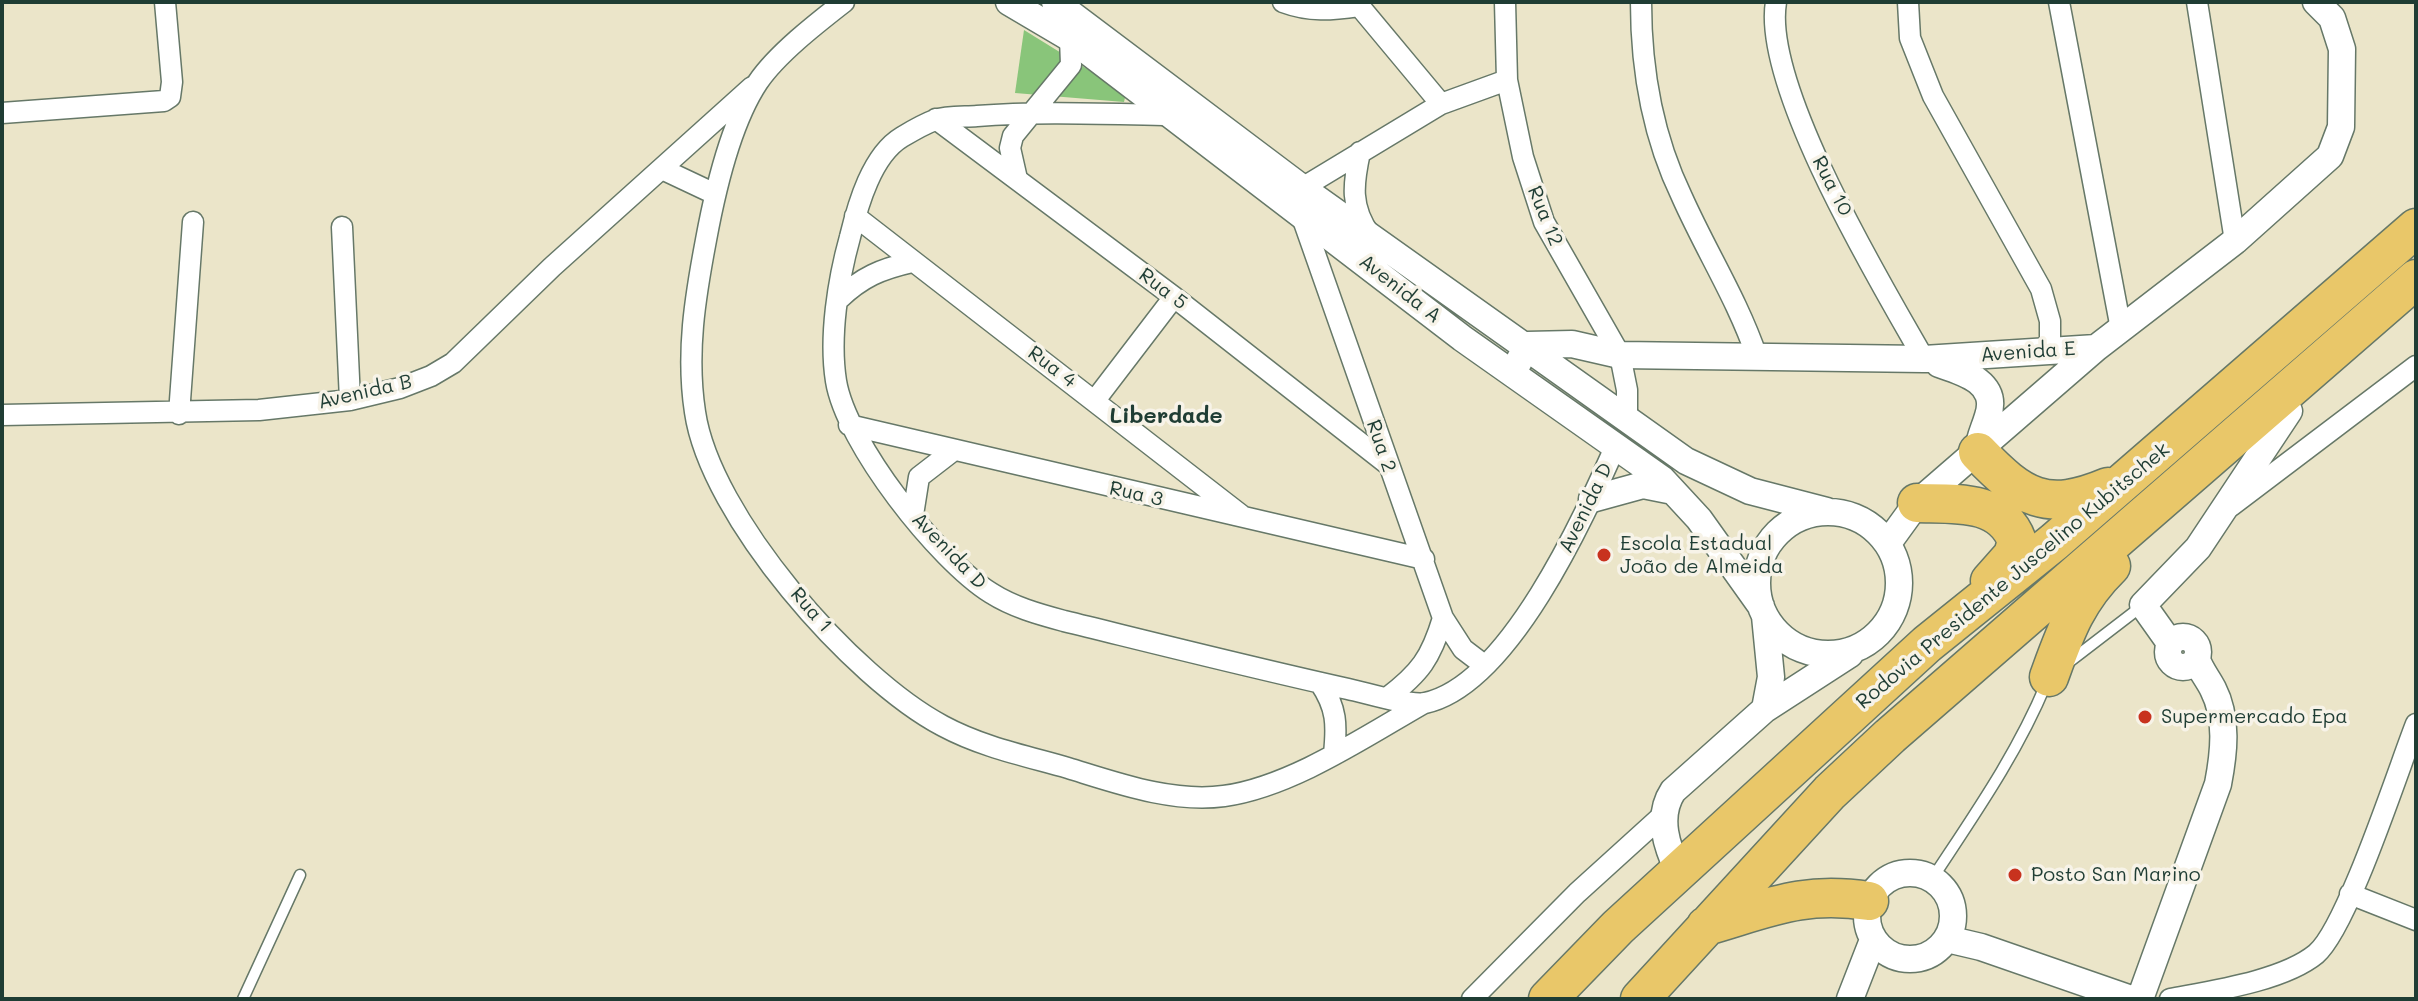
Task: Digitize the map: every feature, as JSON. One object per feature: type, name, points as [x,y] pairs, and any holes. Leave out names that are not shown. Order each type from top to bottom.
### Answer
[{"type":"highway","name":"Rodovia Presidente Juscelino Kubitschek","points":[[1548,999],[1618,927],[1927,644],[2129,478],[2416,228]]},
{"type":"highway","name":"Rodovia Presidente Juscelino Kubitschek","points":[[1650,987],[1830,792],[1890,736],[2416,279]]},
{"type":"highway","points":[[2049,677],[2068,625],[2088,588],[2416,301]]},
{"type":"highway","points":[[1978,452],[2009,484],[2041,499],[2073,499],[2129,478]]},
{"type":"highway","points":[[1917,503],[1965,504],[1989,510],[2005,520],[2017,541],[2013,555],[2002,568],[1927,644]]},
{"type":"highway","points":[[1650,987],[1690,911],[1690,901],[1679,873]]},
{"type":"highway","points":[[1706,926],[1800,897],[1833,896],[1869,901]]},
{"type":"street","points":[[2,113],[157,103],[170,97],[172,82],[165,2]]},
{"type":"street","name":"Rua 1","points":[[844,2],[816,23],[758,82],[715,194],[695,297],[691,339],[695,415],[714,472],[741,521],[772,566],[859,665],[899,698],[942,726],[981,744],[1148,790],[1192,798],[1225,796],[1269,783],[1334,754],[1424,703]]},
{"type":"street","name":"Avenida A","points":[[1009,2],[1070,38],[1171,115],[1301,200],[1371,236],[1686,461],[1750,491],[1839,513]]},
{"type":"street","name":"Avenida A","points":[[1055,2],[1513,373],[1616,445],[1673,491],[1699,519],[1763,610]]},
{"type":"street","points":[[1283,2],[1304,10],[1325,11],[1358,4],[1441,104]]},
{"type":"street","name":"Rua 12","points":[[1505,2],[1507,80],[1523,157],[1544,222],[1620,355],[1627,390],[1627,416]]},
{"type":"street","points":[[1641,2],[1641,45],[1647,95],[1666,160],[1700,235],[1739,306],[1757,357]]},
{"type":"street","name":"Rua 10","points":[[1776,2],[1774,13],[1783,71],[1801,124],[1924,359]]},
{"type":"street","points":[[1908,2],[1910,38],[1933,96],[2041,289],[2050,321],[2050,349]]},
{"type":"street","points":[[2059,2],[2121,329]]},
{"type":"street","points":[[2197,2],[2235,241]]},
{"type":"street","name":"Avenida E","points":[[1527,345],[1572,344],[1620,355],[1924,359],[2096,348],[2235,241],[2330,156],[2341,127],[2342,49],[2332,18],[2316,2]]},
{"type":"street","points":[[1017,179],[1010,148],[1013,136],[1071,65],[1070,38]]},
{"type":"street","points":[[1301,200],[1360,152],[1441,104],[1507,80]]},
{"type":"street","name":"Avenida B","points":[[2,415],[179,414],[259,410],[350,400],[400,388],[453,363],[758,82]]},
{"type":"street","name":"Avenida D","points":[[1171,115],[1030,114],[936,119],[899,138],[873,170],[855,216],[844,257],[839,299],[836,380],[849,425],[874,468],[913,515],[955,562],[989,592],[1024,610],[1320,683],[1424,703],[1455,688],[1484,665],[1520,627],[1592,499],[1616,445]]},
{"type":"street","name":"Rua 5","points":[[936,119],[1174,297],[1386,463]]},
{"type":"street","points":[[1360,152],[1353,198],[1359,219],[1371,236]]},
{"type":"street","points":[[662,169],[715,194]]},
{"type":"street","name":"Rua 2","points":[[1301,200],[1386,463],[1424,559],[1443,618],[1463,649],[1484,665]]},
{"type":"street","name":"Rua 4","points":[[855,216],[1096,399],[1247,520]]},
{"type":"street","points":[[179,414],[193,222]]},
{"type":"street","points":[[342,227],[350,400]]},
{"type":"street","points":[[839,299],[858,280],[881,269],[912,262]]},
{"type":"street","points":[[1096,399],[1174,297]]},
{"type":"street","points":[[1513,373],[1527,345]]},
{"type":"street","points":[[1888,543],[1917,503],[2096,348]]},
{"type":"street","points":[[1924,359],[1970,374],[1981,382],[1990,399],[1989,415],[1979,434],[1978,452]]},
{"type":"street","points":[[2226,509],[2415,367]]},
{"type":"street","points":[[2140,999],[2218,784],[2224,755],[2223,724],[2213,689],[2197,668],[2175,665],[2169,659],[2170,636],[2143,605],[2198,548],[2289,411]]},
{"type":"street","name":"Rua 3","points":[[849,425],[1424,559]]},
{"type":"street","points":[[913,515],[919,477],[954,450]]},
{"type":"street","points":[[1592,499],[1643,485],[1673,491]]},
{"type":"street","points":[[1765,709],[1771,677],[1757,584],[1760,562],[1769,541],[1785,525],[1805,515],[1917,503]]},
{"type":"street","points":[[1472,999],[1577,893],[1663,815],[1673,791],[1765,709],[1879,633],[1893,613],[1899,578],[1888,543],[1871,526],[1839,513]]},
{"type":"street","points":[[1763,610],[1773,627],[1791,643],[1813,653],[1837,654],[1860,647]]},
{"type":"street","points":[[1387,698],[1414,678],[1427,659],[1443,618]]},
{"type":"street","points":[[1320,683],[1333,702],[1337,723],[1334,754]]},
{"type":"street","points":[[2170,999],[2299,965],[2328,940],[2350,894],[2416,724]]},
{"type":"street","points":[[1663,815],[1672,857],[1679,873]]},
{"type":"street","points":[[1903,873],[1932,879],[1950,899],[1950,933],[1925,957],[1897,958],[1879,946],[1866,921],[1869,901],[1888,878],[1903,873]]},
{"type":"street","points":[[2350,894],[2416,920]]},
{"type":"street","points":[[1950,933],[1981,947],[2131,999]]},
{"type":"street","points":[[1854,987],[1879,946]]},
{"type":"lane","points":[[1932,879],[1999,777],[2030,722],[2049,677],[2143,605]]},
{"type":"lane","points":[[243,999],[300,875]]},
{"type":"green space","points":[[1024,30],[1126,93],[1124,102],[1015,93]]},
{"type":"place","name":"Escola Estadual João de Almeida","points":[[1604,555]]},
{"type":"place","name":"Supermercado Epa","points":[[2145,717]]},
{"type":"place","name":"Posto San Marino","points":[[2015,875]]},
{"type":"district","name":"Liberdade","points":[[1166,416]]}]
